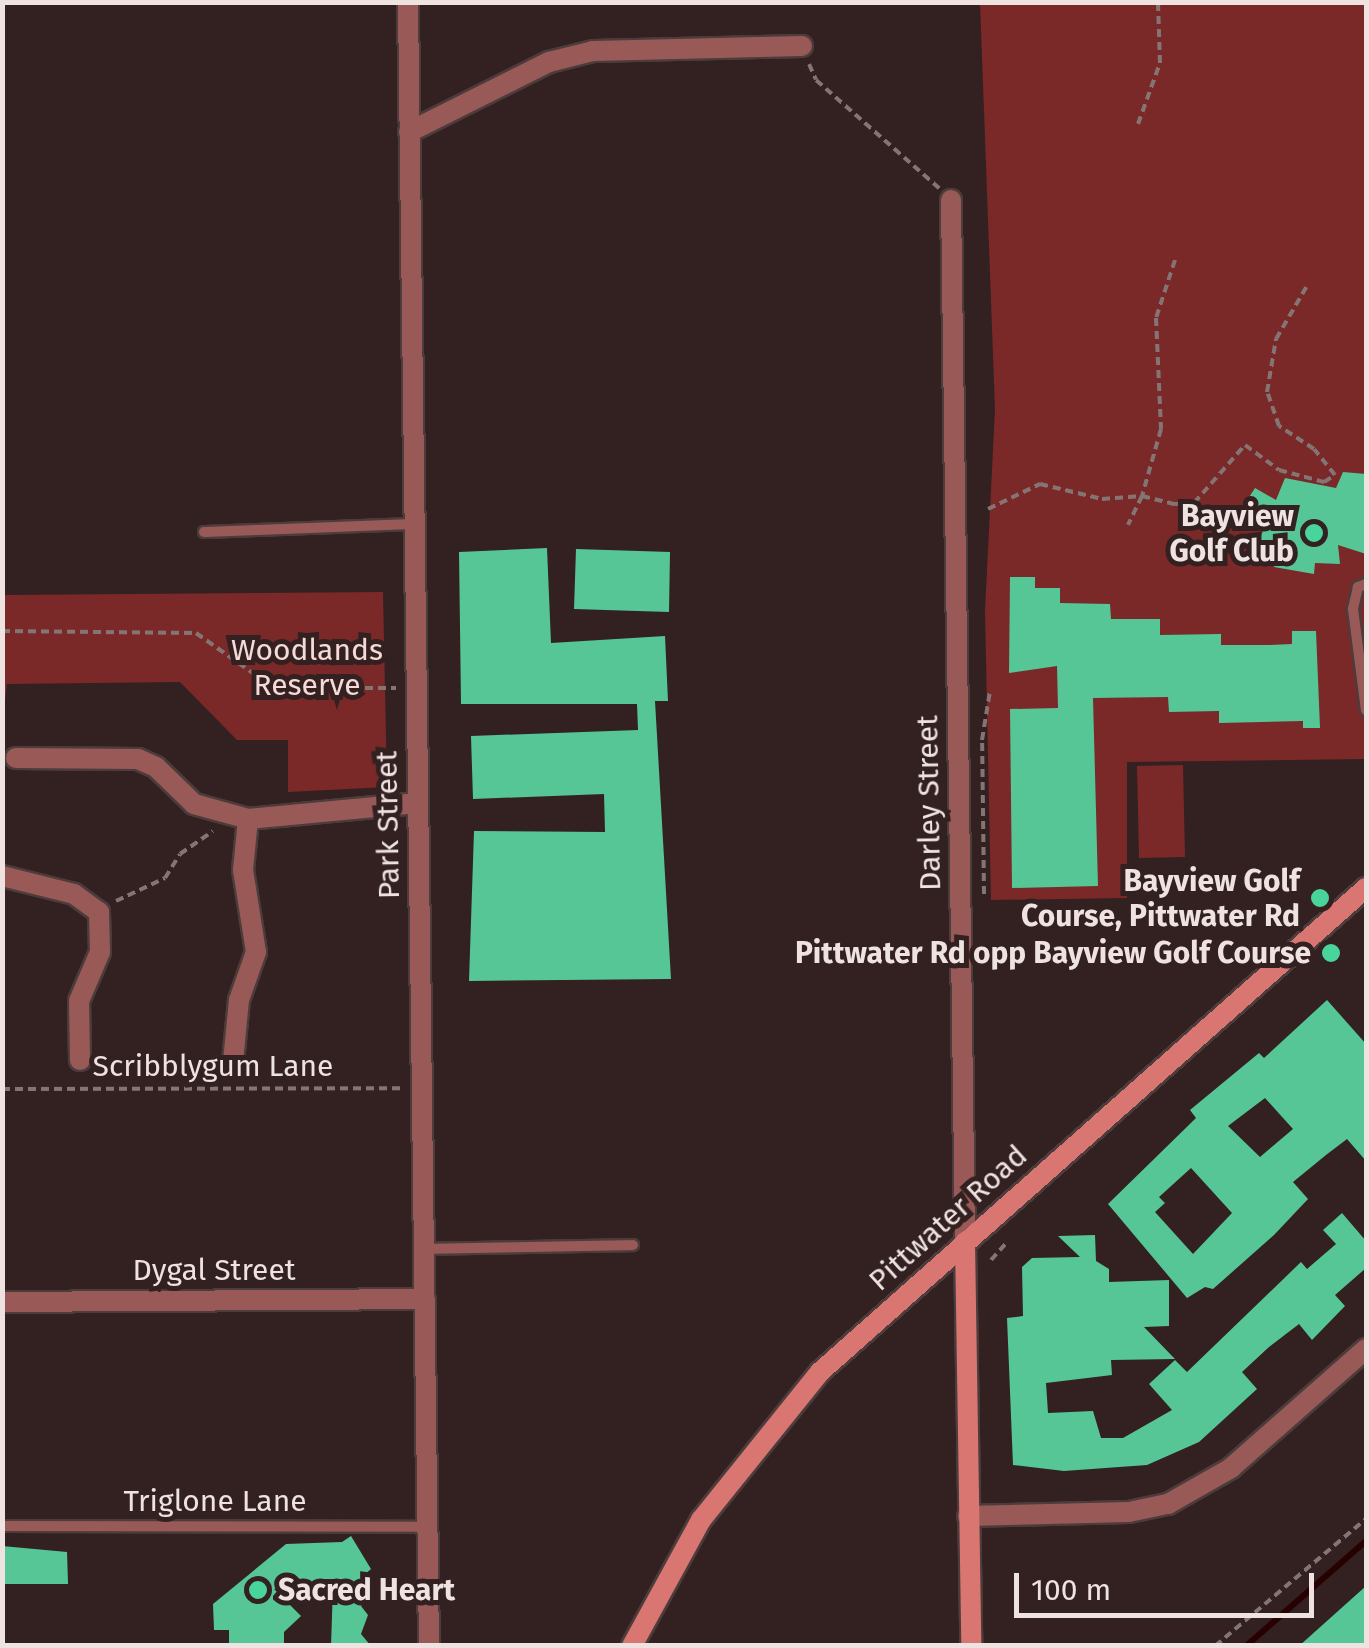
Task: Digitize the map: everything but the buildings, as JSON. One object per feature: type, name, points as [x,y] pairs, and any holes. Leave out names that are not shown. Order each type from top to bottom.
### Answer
[{"type":"main road","name":"Pittwater Road","points":[[632,1646],[701,1520],[755,1446],[820,1372],[1366,888]]},
{"type":"main road","name":"Darley Street","points":[[965,1242],[971,1646]]},
{"type":"street","name":"Park Street","points":[[408,2],[429,1646]]},
{"type":"street","points":[[409,132],[549,62],[592,51],[802,46]]},
{"type":"street","name":"Darley Street","points":[[951,200],[965,1242]]},
{"type":"street","points":[[16,758],[138,759],[156,767],[194,804],[248,820],[417,803]]},
{"type":"street","points":[[233,1062],[238,1000],[256,952],[243,870],[248,820]]},
{"type":"street","points":[[2,876],[74,894],[99,912],[100,952],[79,1001],[80,1060]]},
{"type":"street","name":"Dygal Street","points":[[2,1302],[426,1298]]},
{"type":"street","points":[[968,1516],[1128,1512],[1168,1504],[1231,1468],[1366,1349]]},
{"type":"lane","points":[[204,532],[416,524]]},
{"type":"lane","points":[[1366,584],[1358,587],[1353,609],[1366,710]]},
{"type":"lane","points":[[425,1248],[633,1246]]},
{"type":"lane","name":"Triglone Lane","points":[[2,1526],[428,1527]]},
{"type":"path","points":[[1138,124],[1160,63],[1158,2]]},
{"type":"path","points":[[802,46],[816,80],[951,200]]},
{"type":"path","points":[[1128,526],[1142,496],[1161,429],[1156,318],[1175,260]]},
{"type":"path","points":[[988,509],[1040,484],[1102,499],[1142,496],[1194,503],[1245,445],[1278,470],[1330,481],[1334,475],[1314,449],[1279,426],[1265,378],[1276,339],[1307,286]]},
{"type":"path","points":[[2,631],[196,633],[274,688],[416,688]]},
{"type":"path","points":[[984,894],[982,740],[990,691]]},
{"type":"path","points":[[99,912],[165,878],[180,854],[213,832],[215,821]]},
{"type":"path","name":"Scribblygum Lane","points":[[2,1089],[424,1088]]},
{"type":"path","points":[[990,1260],[1007,1242]]},
{"type":"path","points":[[1214,1646],[1366,1519]]},
{"type":"green space","name":"Bayview Golf Club","points":[[980,3],[1366,3],[1366,759],[1127,762],[1127,898],[991,900],[985,611],[995,409]]},
{"type":"green space","name":"Woodlands Reserve","points":[[383,592],[387,787],[288,792],[288,740],[237,740],[180,682],[7,684],[3,717],[3,595]]},
{"type":"green space","points":[[1183,765],[1185,857],[1139,858],[1137,766]]},
{"type":"waterway","points":[[1246,1646],[1366,1541]]},
{"type":"place","name":"Bayview Golf Club","points":[[1314,533]]},
{"type":"place","name":"Bayview Golf Course, Pittwater Rd","points":[[1320,898]]},
{"type":"place","name":"Pittwater Rd opp Bayview Golf Course","points":[[1331,953]]},
{"type":"place","name":"Sacred Heart","points":[[258,1590]]}]
